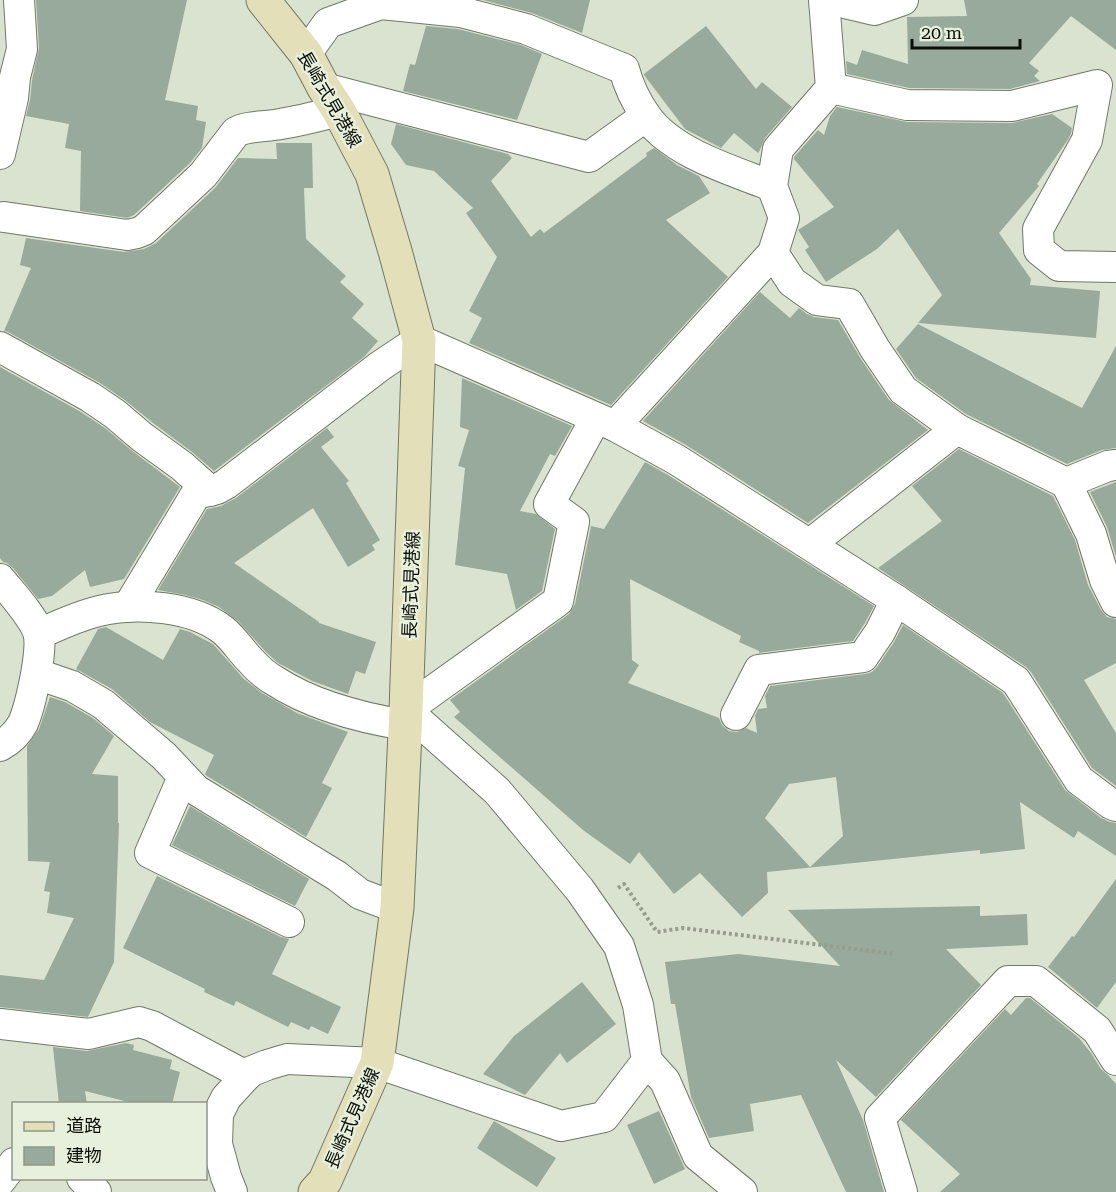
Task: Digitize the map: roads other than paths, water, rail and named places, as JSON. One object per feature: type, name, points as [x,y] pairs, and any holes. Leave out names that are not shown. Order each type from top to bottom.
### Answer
[{"type":"main road","name":"長崎式見港線","points":[[263,0],[306,54],[372,174],[419,340],[398,908],[377,1062],[325,1181],[315,1192]]},
{"type":"street","points":[[0,154],[22,49],[19,0]]},
{"type":"street","points":[[39,634],[64,622],[100,611],[129,607],[160,608],[197,616],[218,626],[262,672],[301,696],[374,720],[406,717],[558,601],[574,522],[549,504],[605,422],[773,253],[784,218],[772,186],[778,149],[831,88],[824,0]]},
{"type":"street","points":[[832,0],[874,10],[903,0]]},
{"type":"street","points":[[306,54],[328,23],[381,4],[461,12],[526,29],[624,69],[627,80],[646,116],[667,138],[710,162],[772,186]]},
{"type":"street","points":[[831,88],[907,105],[1012,106],[1097,85],[1087,140],[1038,229],[1039,249],[1059,266],[1116,267]]},
{"type":"street","points":[[1,213],[11,219],[127,235],[137,233],[144,230],[203,175],[236,132],[242,129],[296,122],[332,99],[589,157],[646,116]]},
{"type":"street","points":[[773,253],[792,282],[817,300],[849,304],[874,349],[903,390],[957,429],[1066,483],[1091,534],[1105,580],[1116,602]]},
{"type":"street","points":[[129,607],[196,494],[217,489],[226,484],[380,366],[419,340],[605,422],[677,460],[896,600],[1016,681],[1079,780],[1116,806]]},
{"type":"street","points":[[0,347],[90,397],[115,414],[210,491]]},
{"type":"street","points":[[810,544],[957,429]]},
{"type":"street","points":[[1066,483],[1116,465]]},
{"type":"street","points":[[0,579],[18,600],[39,634],[37,674],[22,724],[14,736],[0,746]]},
{"type":"street","points":[[736,715],[759,670],[863,657],[880,632],[896,600]]},
{"type":"street","points":[[37,674],[72,686],[103,705],[164,756],[196,790],[337,876],[360,894],[398,908]]},
{"type":"street","points":[[406,717],[497,790],[580,890],[619,946],[638,1005],[647,1061],[665,1081],[698,1156],[742,1192]]},
{"type":"street","points":[[183,777],[150,853],[289,922]]},
{"type":"street","points":[[902,1192],[880,1118],[1008,981],[1036,981],[1097,1030],[1116,1060]]},
{"type":"street","points":[[0,1024],[89,1034],[139,1022],[152,1026],[246,1076]]},
{"type":"street","points":[[232,1192],[217,1144],[218,1114],[226,1098],[252,1071],[287,1059],[377,1062],[561,1126],[604,1117],[647,1061]]},
{"type":"street","points":[[83,1180],[96,1192]]}]
